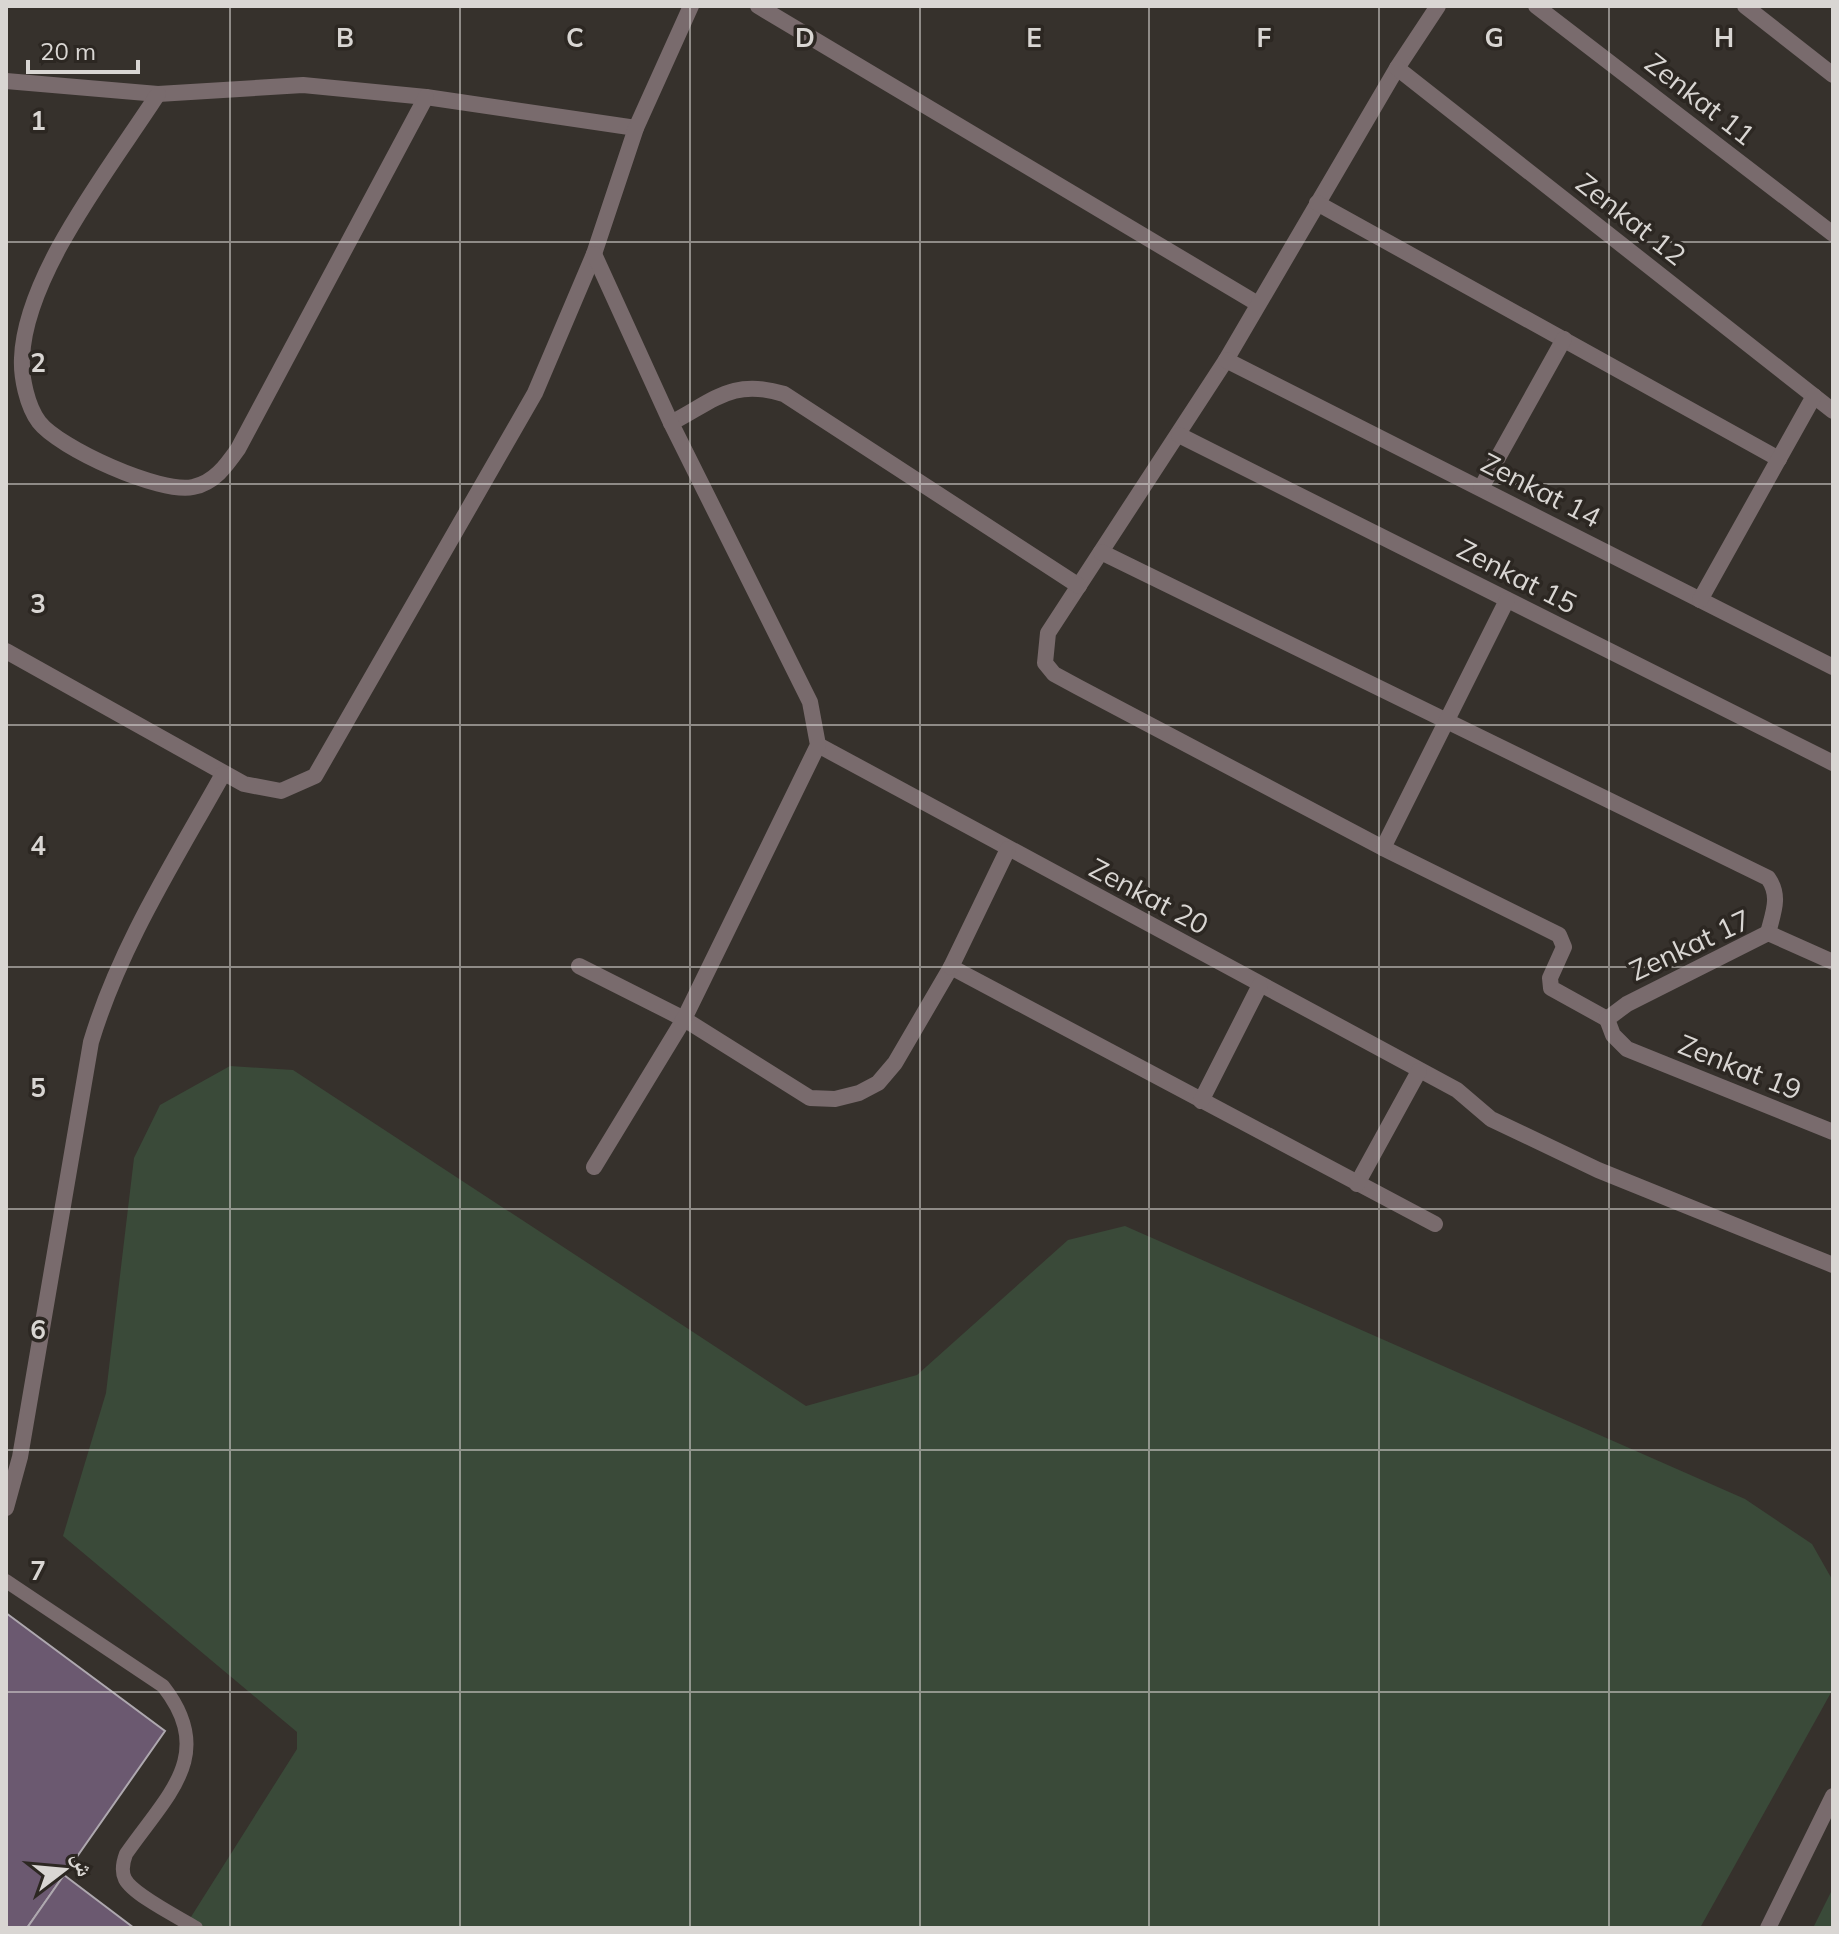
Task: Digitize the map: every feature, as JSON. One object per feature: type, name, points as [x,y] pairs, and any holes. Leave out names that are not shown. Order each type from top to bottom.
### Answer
[{"type":"street","points":[[6,651],[244,784],[281,791],[315,776],[535,393],[594,254],[636,128],[691,6]]},
{"type":"street","points":[[758,6],[1258,304]]},
{"type":"street","points":[[1438,6],[1397,68],[1226,360],[1048,633],[1045,663],[1054,674],[1383,848],[1559,935],[1564,947],[1550,978],[1551,988],[1607,1019]]},
{"type":"street","name":"Zenkat 11","points":[[1536,6],[1833,234]]},
{"type":"street","points":[[1745,6],[1833,75]]},
{"type":"street","name":"Zenkat 12","points":[[1397,68],[1833,411]]},
{"type":"street","points":[[6,81],[158,94],[303,85],[426,97],[636,128]]},
{"type":"street","points":[[158,94],[53,258],[34,303],[21,361],[29,403],[40,422],[55,436],[138,479],[177,489],[212,480],[238,449],[426,97]]},
{"type":"street","points":[[1317,203],[1779,459]]},
{"type":"street","points":[[594,254],[671,423],[810,702],[818,745],[684,1019],[594,1167]]},
{"type":"street","points":[[1481,488],[1564,339]]},
{"type":"street","name":"Zenkat 14","points":[[1226,360],[1833,667]]},
{"type":"street","points":[[671,423],[734,390],[756,386],[784,394],[1079,586]]},
{"type":"street","points":[[1700,600],[1814,396]]},
{"type":"street","name":"Zenkat 15","points":[[1179,435],[1833,763]]},
{"type":"street","points":[[1101,552],[1768,878],[1775,888],[1776,903],[1768,933]]},
{"type":"street","points":[[1383,848],[1507,600]]},
{"type":"street","name":"Zenkat 20","points":[[818,745],[1457,1090],[1491,1119],[1598,1170],[1833,1265]]},
{"type":"street","points":[[6,1508],[20,1457],[91,1042],[103,1003],[135,930],[223,774]]},
{"type":"street","points":[[579,966],[684,1019],[810,1098],[835,1099],[859,1093],[878,1083],[895,1063],[951,967],[1008,849]]},
{"type":"street","name":"Zenkat 17","points":[[1607,1019],[1627,1004],[1768,933],[1833,962]]},
{"type":"street","points":[[951,967],[1435,1224]]},
{"type":"street","points":[[1201,1101],[1260,985]]},
{"type":"street","name":"Zenkat 19","points":[[1607,1019],[1613,1035],[1627,1049],[1833,1132]]},
{"type":"street","points":[[1357,1184],[1419,1071]]},
{"type":"street","points":[[1768,1928],[1833,1796]]},
{"type":"lane","points":[[6,1581],[163,1686],[181,1709],[189,1736],[186,1764],[126,1854],[122,1866],[125,1879],[133,1889],[196,1928]]},
{"type":"green space","points":[[230,1066],[293,1070],[806,1406],[917,1375],[1068,1240],[1125,1226],[1745,1499],[1812,1544],[1833,1581],[1833,1689],[1700,1928],[184,1928],[297,1749],[297,1732],[63,1536],[106,1393],[134,1158],[160,1105]]},
{"type":"green space","points":[[1833,1888],[1833,1928],[1813,1928]]},
{"type":"building","points":[[6,1613],[165,1731],[27,1928],[6,1928]]},
{"type":"building","points":[[64,1875],[134,1928],[27,1928]]}]
